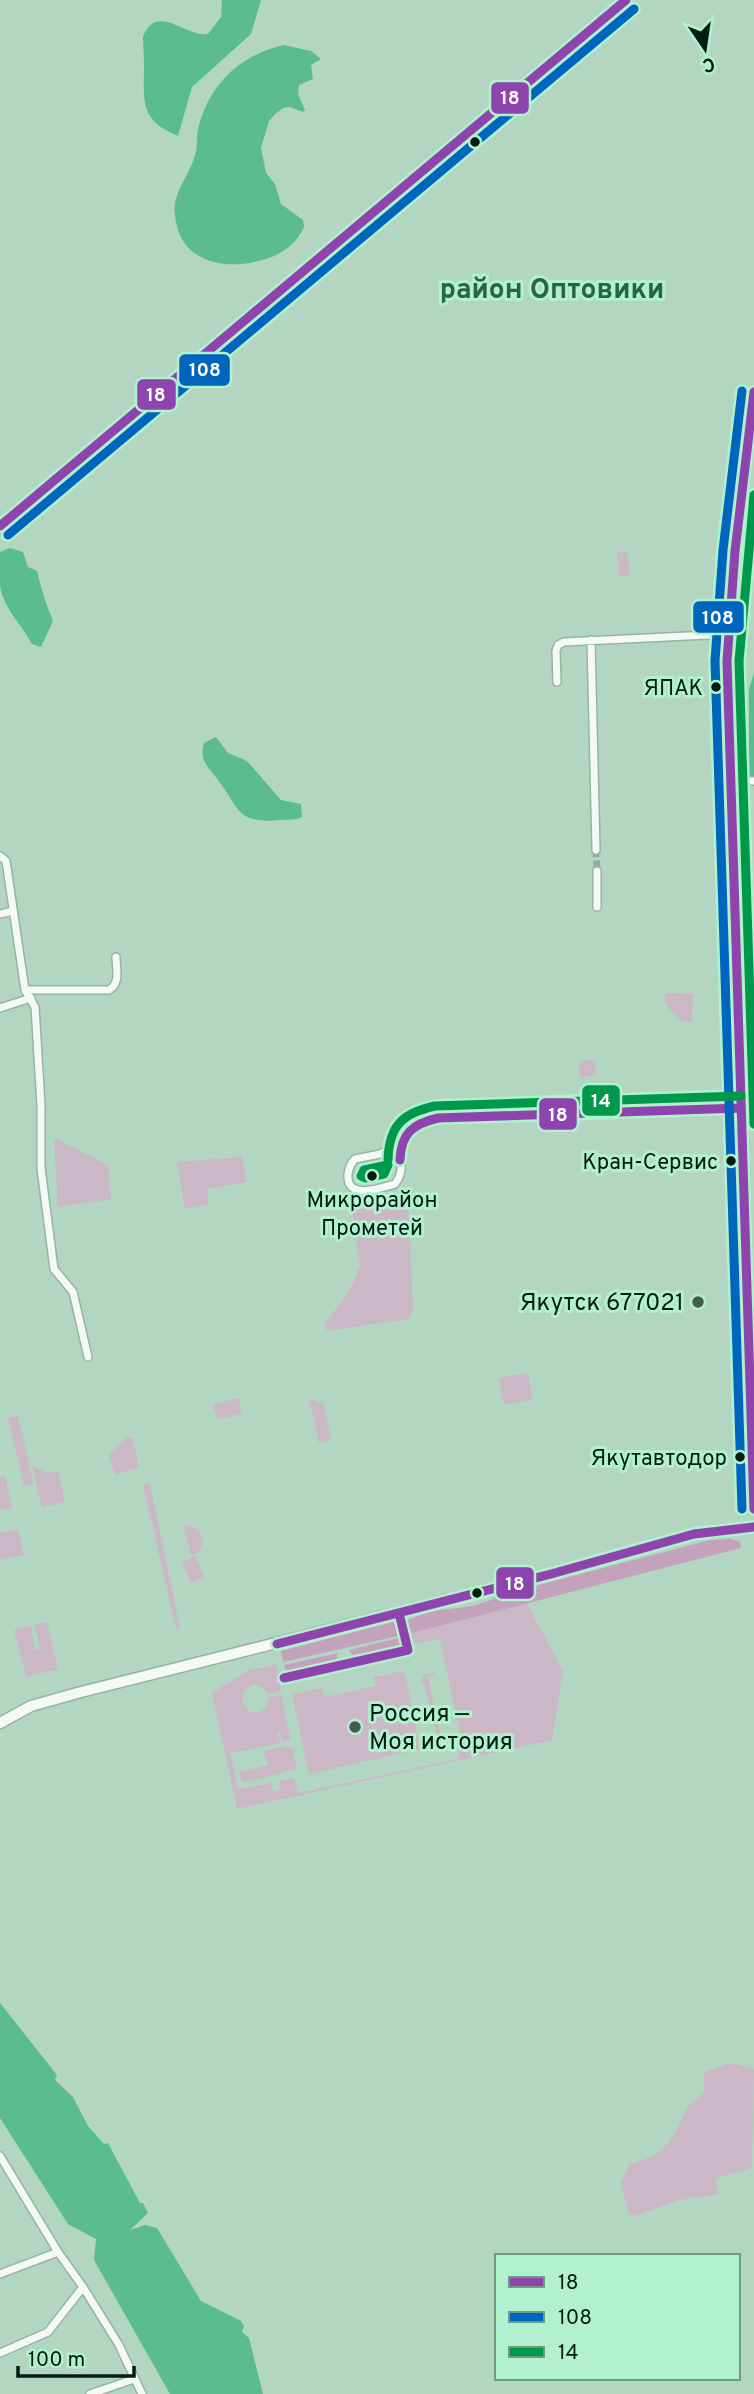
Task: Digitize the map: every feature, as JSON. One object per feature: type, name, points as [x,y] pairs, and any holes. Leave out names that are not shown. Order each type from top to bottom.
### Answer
[{"type":"main road","points":[[0,526],[626,0]]},
{"type":"main road","points":[[754,392],[728,634],[730,781],[754,1508]]},
{"type":"main road","points":[[0,1723],[31,1706],[81,1692],[551,1574],[694,1534],[754,1527]]},
{"type":"street","points":[[557,682],[558,645],[590,640],[728,634]]},
{"type":"street","points":[[590,640],[596,850]]},
{"type":"street","points":[[730,781],[754,781]]},
{"type":"street","points":[[0,856],[6,861],[25,990],[35,1007],[41,1168],[54,1269],[73,1292],[88,1357]]},
{"type":"street","points":[[597,871],[597,907]]},
{"type":"street","points":[[0,914],[13,911]]},
{"type":"street","points":[[735,920],[754,921]]},
{"type":"street","points":[[25,990],[109,990],[115,987],[117,982],[116,957]]},
{"type":"street","points":[[0,1008],[31,998]]},
{"type":"street","points":[[739,1033],[754,1031]]},
{"type":"street","points":[[382,1153],[420,1121],[438,1118],[741,1108]]},
{"type":"street","points":[[400,1160],[395,1154],[382,1153],[355,1159],[349,1169],[351,1186],[364,1191],[395,1184],[401,1174],[401,1145],[407,1131]]},
{"type":"street","points":[[0,2156],[119,2345],[142,2394]]},
{"type":"street","points":[[0,2274],[58,2252]]},
{"type":"street","points":[[0,2353],[48,2332],[83,2287]]},
{"type":"street","points":[[90,2394],[134,2379]]},
{"type":"shaded area","points":[[222,0],[261,0],[251,34],[192,87],[178,136],[156,123],[146,108],[143,37],[156,22],[208,34],[221,17]]},
{"type":"shaded area","points":[[284,45],[311,51],[321,59],[311,65],[313,79],[299,85],[298,94],[305,110],[303,112],[290,107],[275,114],[269,121],[261,148],[266,173],[275,184],[281,204],[303,220],[304,227],[290,246],[269,258],[242,264],[207,260],[197,255],[181,238],[174,209],[196,152],[203,114],[209,99],[228,74],[253,56]]},
{"type":"shaded area","points":[[10,548],[23,552],[28,567],[37,571],[53,621],[41,647],[32,644],[2,593],[0,552]]},
{"type":"shaded area","points":[[627,552],[630,575],[619,576],[617,553]]},
{"type":"shaded area","points":[[754,673],[754,779],[749,779],[749,689]]},
{"type":"shaded area","points":[[216,737],[228,753],[247,761],[281,800],[301,804],[302,817],[266,821],[255,820],[241,813],[204,759],[204,743]]},
{"type":"shaded area","points":[[666,993],[693,994],[692,1022],[682,1022],[665,1004]]},
{"type":"shaded area","points":[[595,1060],[596,1076],[580,1077],[579,1061]]},
{"type":"shaded area","points":[[572,1121],[573,1131],[570,1133],[550,1133],[549,1122]]},
{"type":"shaded area","points":[[54,1138],[108,1165],[111,1199],[58,1207]]},
{"type":"shaded area","points":[[242,1157],[247,1182],[207,1189],[209,1205],[185,1209],[177,1162]]},
{"type":"shaded area","points":[[403,1191],[408,1195],[413,1309],[409,1319],[327,1331],[325,1324],[351,1288],[360,1266],[352,1211],[358,1202]]},
{"type":"shaded area","points":[[528,1373],[533,1399],[504,1405],[499,1378]]},
{"type":"shaded area","points":[[239,1398],[242,1414],[217,1419],[213,1404]]},
{"type":"shaded area","points":[[309,1399],[324,1404],[331,1440],[319,1443]]},
{"type":"shaded area","points":[[18,1416],[34,1484],[24,1486],[8,1418]]},
{"type":"shaded area","points":[[127,1436],[133,1438],[139,1468],[115,1475],[109,1455]]},
{"type":"shaded area","points":[[32,1465],[47,1473],[58,1471],[65,1502],[42,1507]]},
{"type":"shaded area","points":[[5,1476],[12,1508],[0,1511],[0,1477]]},
{"type":"shaded area","points":[[150,1483],[180,1628],[176,1629],[143,1485]]},
{"type":"shaded area","points":[[188,1525],[199,1531],[203,1541],[200,1552],[191,1555],[184,1526]]},
{"type":"shaded area","points":[[18,1529],[24,1555],[0,1560],[0,1533]]},
{"type":"shaded area","points":[[731,1539],[740,1542],[741,1548],[408,1634],[406,1624],[409,1619],[429,1612],[477,1604],[504,1594],[710,1540]]},
{"type":"shaded area","points":[[195,1556],[204,1577],[191,1583],[182,1562]]},
{"type":"shaded area","points":[[526,1602],[563,1671],[552,1740],[237,1809],[212,1693],[249,1670],[277,1664],[281,1691],[269,1695],[261,1686],[253,1685],[245,1690],[242,1702],[250,1712],[257,1712],[265,1708],[269,1697],[282,1695],[290,1739],[283,1742],[280,1731],[277,1731],[281,1743],[231,1753],[238,1789],[271,1783],[274,1792],[281,1790],[279,1781],[294,1778],[298,1793],[458,1759],[459,1750],[463,1748],[440,1639],[412,1644],[408,1634]]},
{"type":"shaded area","points":[[47,1622],[58,1669],[26,1677],[14,1630],[31,1626],[35,1650],[41,1649],[34,1625]]},
{"type":"shaded area","points":[[393,1622],[396,1624],[398,1636],[283,1662],[281,1651]]},
{"type":"shaded area","points":[[399,1638],[401,1646],[354,1657],[349,1650]]},
{"type":"shaded area","points":[[338,1653],[335,1663],[291,1673],[285,1669],[284,1665]]},
{"type":"shaded area","points":[[402,1671],[405,1674],[420,1749],[309,1774],[292,1695],[322,1688],[325,1697],[375,1686],[374,1677]]},
{"type":"shaded area","points":[[424,1675],[435,1675],[428,1677],[443,1746],[440,1749],[425,1687],[421,1682]]},
{"type":"shaded area","points":[[286,1746],[293,1749],[297,1769],[242,1783],[239,1772],[268,1765],[264,1751]]},
{"type":"shaded area","points":[[0,2003],[57,2075],[55,2080],[73,2097],[88,2126],[104,2144],[108,2143],[140,2203],[143,2203],[148,2213],[130,2230],[145,2225],[157,2228],[201,2301],[241,2321],[244,2326],[242,2332],[249,2338],[263,2394],[170,2394],[94,2260],[96,2239],[68,2224],[0,2118]]},
{"type":"shaded area","points":[[731,2063],[754,2069],[752,2168],[716,2178],[718,2194],[680,2200],[634,2216],[628,2211],[621,2183],[629,2164],[652,2157],[667,2144],[677,2130],[687,2107],[704,2092],[704,2072]]},
{"type":"tunnel","points":[[596,850],[597,871]]},
{"type":"transit line","name":"18","points":[[0,526],[626,0]]},
{"type":"transit line","name":"108","points":[[8,535],[634,9]]},
{"type":"transit line","name":"108","points":[[742,391],[723,550],[715,661],[742,1509]]},
{"type":"transit line","name":"18","points":[[754,392],[735,551],[727,661],[754,1509]]},
{"type":"transit line","name":"14","points":[[754,495],[739,661],[754,1124]]},
{"type":"transit line","name":"14","points":[[388,1160],[391,1138],[400,1122],[414,1112],[435,1106],[741,1096]]},
{"type":"transit line","name":"18","points":[[400,1160],[403,1143],[410,1131],[422,1123],[438,1118],[741,1108]]},
{"type":"transit line","name":"14","points":[[388,1165],[384,1174],[365,1178],[361,1176],[364,1170],[388,1165]]},
{"type":"transit line","name":"18","points":[[277,1644],[551,1574],[694,1534],[754,1527]]},
{"type":"transit line","name":"18","points":[[284,1678],[408,1650],[399,1613]]},
{"type":"place","name":"ЯПАК","points":[[716,687]]},
{"type":"place","name":"Кран-Сервис","points":[[731,1161]]},
{"type":"place","name":"Микрорайон Прометей","points":[[372,1176]]},
{"type":"place","name":"Якутск 677021","points":[[698,1302]]},
{"type":"place","name":"Якутавтодор","points":[[740,1457]]},
{"type":"place","name":"Россия — Моя история","points":[[355,1727]]},
{"type":"district","name":"район Оптовики","points":[[552,288]]}]
